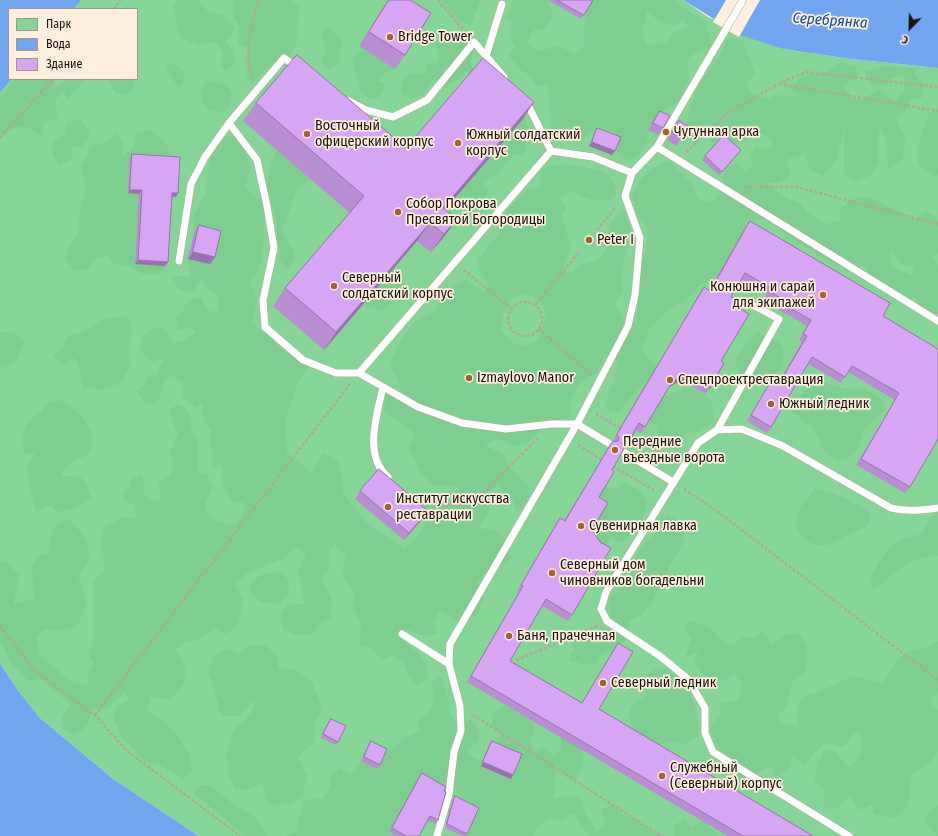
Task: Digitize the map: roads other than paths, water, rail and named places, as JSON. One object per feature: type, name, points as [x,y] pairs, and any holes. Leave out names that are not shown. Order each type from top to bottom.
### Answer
[{"type":"lane","points":[[436,836],[449,794],[454,752],[461,731],[460,706],[449,664],[450,644],[577,424],[598,381],[628,326],[635,295],[640,238],[625,196],[632,173],[657,147],[743,0]]},
{"type":"lane","points":[[486,56],[502,4]]},
{"type":"lane","points":[[341,97],[366,110],[392,117],[427,100],[474,42],[510,85]]},
{"type":"lane","points":[[179,261],[191,184],[204,157],[229,124],[284,58],[303,71]]},
{"type":"lane","points":[[520,97],[530,109],[551,151]]},
{"type":"lane","points":[[229,124],[257,160],[267,206],[274,248],[263,300],[265,327],[303,360],[336,373],[359,373],[418,407],[462,423],[506,429],[552,424],[577,424],[610,444]]},
{"type":"lane","points":[[657,147],[938,321]]},
{"type":"lane","points":[[551,151],[593,157],[632,173]]},
{"type":"lane","points":[[359,373],[551,151]]},
{"type":"lane","points":[[747,302],[779,319],[717,430],[698,443],[683,466],[606,592],[601,609],[607,622],[660,656],[688,680],[705,708],[705,733],[713,752],[848,836]]},
{"type":"lane","points":[[383,387],[374,430],[374,451],[383,473],[395,483]]},
{"type":"lane","points":[[717,430],[742,429],[783,446],[891,508],[909,511],[938,508]]},
{"type":"lane","points":[[622,451],[674,482]]},
{"type":"lane","points":[[402,634],[449,664]]},
{"type":"water","points":[[0,0],[82,0],[75,8],[8,8],[8,80],[11,80],[0,93]]},
{"type":"water","name":"Серебрянка","points":[[683,0],[938,0],[938,68],[851,59],[783,49],[740,35]]},
{"type":"water","points":[[0,663],[17,689],[40,718],[112,778],[199,836],[0,836]]},
{"type":"place","name":"Bridge Tower","points":[[390,37]]},
{"type":"place","name":"Чугунная арка","points":[[666,132]]},
{"type":"place","name":"Восточный офицерский корпус","points":[[307,134]]},
{"type":"place","name":"Южный солдатский корпус","points":[[458,143]]},
{"type":"place","name":"Собор Покрова Пресвятой Богородицы","points":[[398,212]]},
{"type":"place","name":"Peter I","points":[[589,240]]},
{"type":"place","name":"Северный солдатский корпус","points":[[334,286]]},
{"type":"place","name":"Конюшня и сарай для экипажей","points":[[823,295]]},
{"type":"place","name":"Izmaylovo Manor","points":[[469,378]]},
{"type":"place","name":"Спецпроектреставрация","points":[[670,380]]},
{"type":"place","name":"Южный ледник","points":[[771,404]]},
{"type":"place","name":"Передние въездные ворота","points":[[615,450]]},
{"type":"place","name":"Институт искусства реставрации","points":[[388,507]]},
{"type":"place","name":"Сувенирная лавка","points":[[581,526]]},
{"type":"place","name":"Северный дом чиновников богадельни","points":[[552,573]]},
{"type":"place","name":"Баня, прачечная","points":[[509,636]]},
{"type":"place","name":"Северный ледник","points":[[603,683]]},
{"type":"place","name":"Служебный (Северный) корпус","points":[[662,776]]}]
